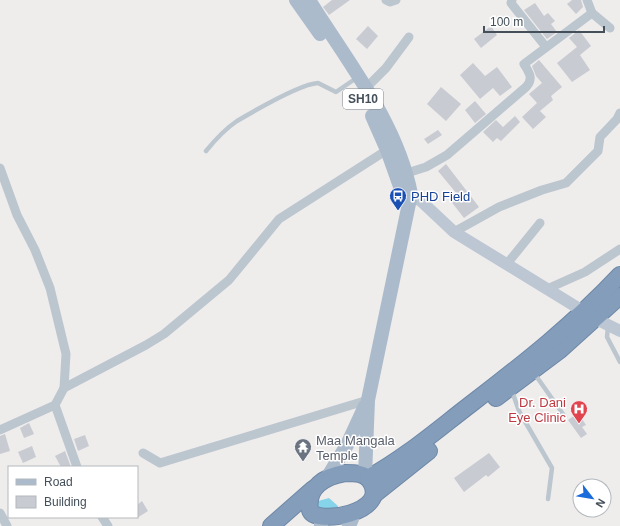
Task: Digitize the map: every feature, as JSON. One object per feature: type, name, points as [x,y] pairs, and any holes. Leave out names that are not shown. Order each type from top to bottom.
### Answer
[{"type":"highway","points":[[367,477],[410,452],[519,366],[602,321],[620,275]]},
{"type":"highway","points":[[315,488],[309,502],[310,512],[316,525],[351,523],[367,508],[375,494],[511,387],[602,321],[620,296]]},
{"type":"highway","points":[[271,526],[327,478],[336,475],[354,473],[367,477],[373,485],[375,494]]},
{"type":"main road","name":"SH10","points":[[296,0],[352,81],[372,116],[406,191]]},
{"type":"main road","name":"SH10","points":[[309,0],[366,88],[389,130],[407,173],[406,191],[408,209],[368,400],[367,477]]},
{"type":"main road","points":[[406,191],[421,201],[454,232],[506,265],[602,321]]},
{"type":"main road","name":"SH10","points":[[327,478],[347,445],[368,400]]},
{"type":"street","points":[[386,0],[390,2],[396,0]]},
{"type":"street","points":[[512,0],[511,3],[546,47]]},
{"type":"street","points":[[588,0],[592,13],[610,28]]},
{"type":"street","points":[[407,173],[426,167],[447,155],[530,83],[531,75],[524,64],[592,13]]},
{"type":"street","points":[[366,88],[386,68],[409,37]]},
{"type":"street","points":[[454,232],[499,207],[542,190],[566,184],[598,151],[600,137],[617,119],[620,113]]},
{"type":"street","points":[[64,388],[146,346],[164,334],[229,280],[279,219],[387,150]]},
{"type":"street","points":[[0,168],[17,215],[35,250],[50,288],[66,354],[64,388],[55,405],[0,430]]},
{"type":"street","points":[[506,265],[540,224]]},
{"type":"street","points":[[547,289],[585,272],[620,249]]},
{"type":"street","points":[[143,453],[160,463],[368,400]]},
{"type":"street","points":[[55,405],[77,466]]},
{"type":"street","points":[[0,513],[7,526]]},
{"type":"lane","points":[[206,151],[219,136],[236,122],[304,86],[318,82],[336,92],[352,81]]},
{"type":"lane","points":[[602,321],[607,337],[620,362]]},
{"type":"lane","points":[[533,371],[565,417]]},
{"type":"lane","points":[[511,387],[519,411],[552,468],[548,499]]},
{"type":"water","points":[[329,498],[338,506],[338,514],[314,508],[318,501]]},
{"type":"building","points":[[332,0],[350,0],[329,15],[323,7]]},
{"type":"building","points":[[572,0],[581,0],[583,7],[576,14],[567,4]]},
{"type":"building","points":[[535,3],[544,16],[548,13],[555,21],[551,24],[557,32],[547,39],[524,10]]},
{"type":"building","points":[[368,26],[378,36],[367,49],[356,39]]},
{"type":"building","points":[[491,26],[497,35],[481,48],[474,39]]},
{"type":"building","points":[[579,30],[591,46],[580,55],[590,70],[572,82],[557,63],[577,47],[569,38]]},
{"type":"building","points":[[539,60],[562,87],[551,96],[553,100],[540,111],[546,117],[533,129],[522,117],[537,103],[529,94],[542,83],[536,76],[532,66]]},
{"type":"building","points":[[473,63],[485,76],[497,67],[512,87],[500,96],[493,88],[480,99],[460,75]]},
{"type":"building","points":[[441,87],[461,104],[446,121],[427,104]]},
{"type":"building","points":[[475,101],[486,114],[475,123],[465,110]]},
{"type":"building","points":[[515,116],[520,122],[501,141],[497,138],[493,142],[483,132],[496,120],[503,127]]},
{"type":"building","points":[[438,130],[442,135],[428,144],[424,139]]},
{"type":"building","points":[[446,164],[479,207],[464,218],[450,200],[457,194],[438,171]]},
{"type":"building","points":[[578,413],[586,425],[582,427],[587,434],[581,438],[568,420]]},
{"type":"building","points":[[29,423],[34,434],[24,438],[20,428]]},
{"type":"building","points":[[5,434],[10,451],[0,454],[0,436]]},
{"type":"building","points":[[85,435],[89,446],[78,451],[74,439]]},
{"type":"building","points":[[32,446],[36,457],[23,463],[18,452]]},
{"type":"building","points":[[65,451],[71,466],[60,466],[55,456]]},
{"type":"building","points":[[489,453],[500,467],[488,477],[486,475],[464,492],[454,478]]},
{"type":"building","points":[[142,501],[148,511],[138,517],[138,504]]},
{"type":"place","name":"PHD Field","points":[[398,211]]},
{"type":"place","name":"Dr. Dani Eye Clinic","points":[[579,424]]},
{"type":"place","name":"Maa Mangala Temple","points":[[303,462]]}]
